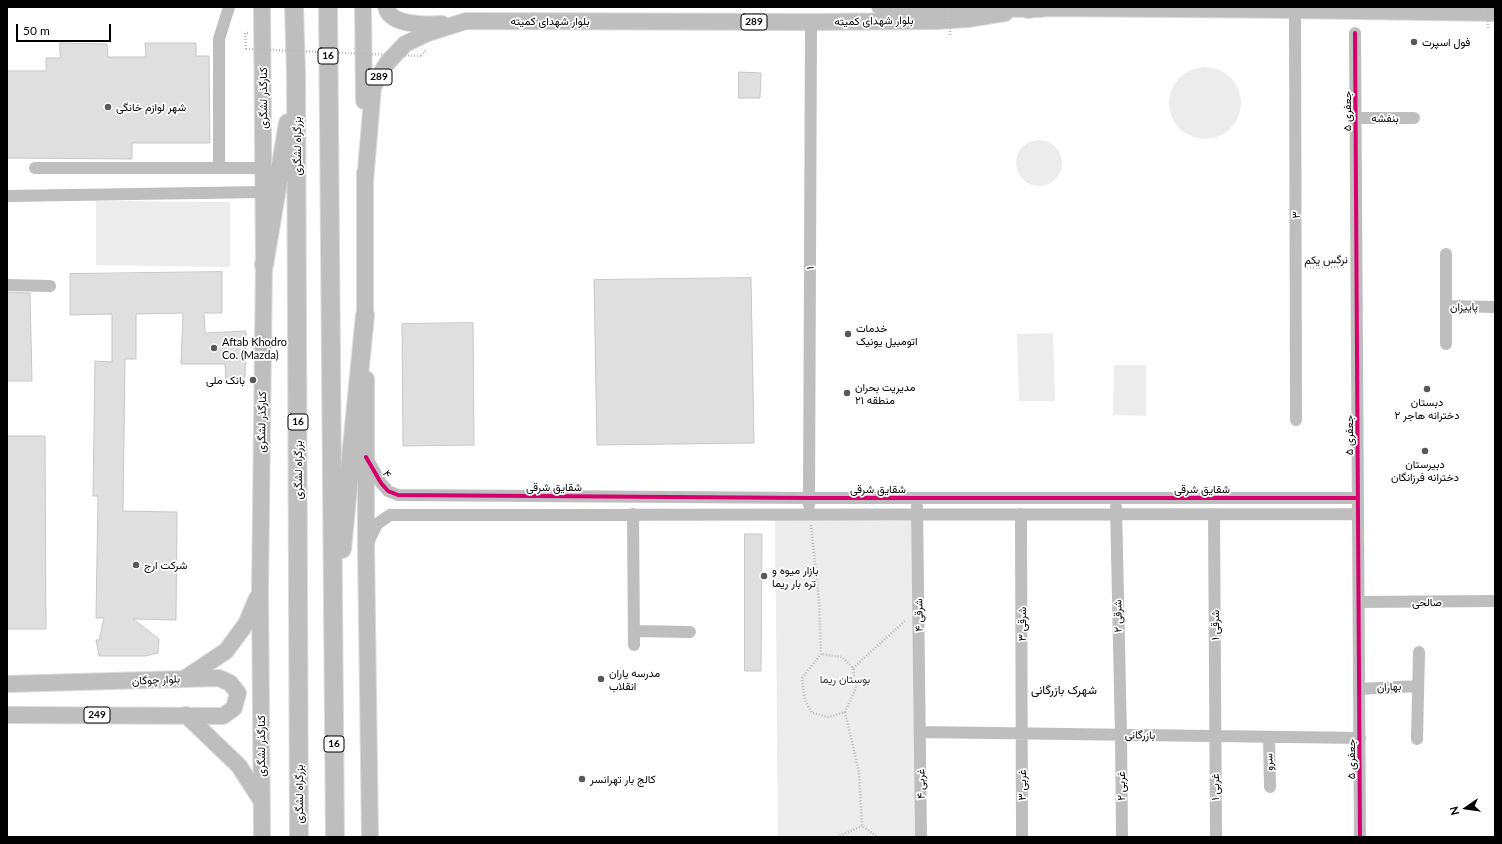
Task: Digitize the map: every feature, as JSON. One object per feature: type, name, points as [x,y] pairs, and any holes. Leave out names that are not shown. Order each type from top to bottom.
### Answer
[{"type":"highway","name":"بزرگراه لشگری","points":[[294,7],[296,73],[299,837]]},
{"type":"highway","name":"16","points":[[328,7],[335,837]]},
{"type":"highway","points":[[881,7],[1041,8]]},
{"type":"highway","points":[[264,265],[296,73]]},
{"type":"highway","points":[[333,652],[365,316]]},
{"type":"main road","name":"کنارگذر لشگری","points":[[262,7],[264,168],[260,591],[262,837]]},
{"type":"main road","points":[[363,7],[366,546],[370,837]]},
{"type":"main road","points":[[386,7],[387,11],[400,21],[430,25],[466,21]]},
{"type":"main road","name":"بلوار شهدای کمیته","points":[[365,182],[373,87],[388,62],[405,44],[417,37],[466,21],[811,22],[968,19],[1041,8],[1295,11],[1355,10],[1495,13]]},
{"type":"main road","name":"بلوار چوگان","points":[[7,684],[184,679],[226,652],[246,624],[260,591]]},
{"type":"main road","points":[[184,679],[219,678],[230,683],[238,693],[234,708],[223,716],[207,717],[186,715]]},
{"type":"main road","name":"249","points":[[7,715],[186,715]]},
{"type":"main road","points":[[186,715],[239,766],[261,800]]},
{"type":"street","points":[[219,168],[219,39],[229,7]]},
{"type":"street","name":"۳","points":[[1295,11],[1296,420]]},
{"type":"street","name":"۱","points":[[810,514],[811,22]]},
{"type":"street","name":"جعفری ۵","points":[[1355,33],[1360,837]]},
{"type":"street","name":"بنفشه","points":[[1356,118],[1414,118]]},
{"type":"street","points":[[35,168],[264,168]]},
{"type":"street","points":[[7,196],[264,192]]},
{"type":"street","points":[[1446,254],[1446,306]]},
{"type":"street","points":[[7,285],[50,286]]},
{"type":"street","name":"پاییزان","points":[[1446,344],[1446,306],[1495,307]]},
{"type":"street","name":"۴","points":[[366,457],[381,483],[388,491],[398,495]]},
{"type":"street","name":"شقایق شرقی","points":[[398,495],[809,498],[1358,498]]},
{"type":"street","name":"۴ شرقی","points":[[917,498],[920,732]]},
{"type":"street","name":"۲ شرقی","points":[[1115,498],[1121,735]]},
{"type":"street","points":[[634,514],[634,645]]},
{"type":"street","name":"۳ شرقی","points":[[1021,514],[1022,733]]},
{"type":"street","name":"۱ شرقی","points":[[1214,514],[1215,736]]},
{"type":"street","points":[[366,546],[378,524],[390,515],[1358,514]]},
{"type":"street","name":"صالحی","points":[[1359,602],[1495,601]]},
{"type":"street","points":[[634,631],[690,632]]},
{"type":"street","name":"بهاران","points":[[1417,740],[1419,652]]},
{"type":"street","name":"بهاران","points":[[1360,689],[1418,686]]},
{"type":"street","name":"بازرگانی","points":[[920,732],[1360,738]]},
{"type":"street","name":"۴ غربی","points":[[920,732],[921,837]]},
{"type":"street","name":"۳ غربی","points":[[1022,733],[1022,837]]},
{"type":"street","name":"۲ غربی","points":[[1121,735],[1122,837]]},
{"type":"street","name":"۱ غربی","points":[[1215,736],[1216,837]]},
{"type":"street","name":"سرو","points":[[1269,737],[1270,787]]},
{"type":"path","points":[[950,7],[950,35]]},
{"type":"path","points":[[1488,7],[1488,28]]},
{"type":"path","points":[[246,33],[246,50],[421,56]]},
{"type":"path","points":[[810,514],[819,600],[821,654],[802,678],[805,700],[812,713],[829,717],[845,712]]},
{"type":"path","points":[[853,668],[919,609]]},
{"type":"path","points":[[821,654],[842,657],[853,668],[856,688],[845,712],[859,772],[862,826]]},
{"type":"path","points":[[837,837],[862,826]]},
{"type":"path","points":[[862,826],[878,837]]},
{"type":"green space","points":[[1205,67],[1225,73],[1235,83],[1241,103],[1235,123],[1225,133],[1205,139],[1185,133],[1175,123],[1169,103],[1175,83],[1185,73]]},
{"type":"green space","points":[[1039,140],[1052,144],[1058,150],[1062,163],[1058,176],[1052,182],[1039,186],[1026,182],[1020,176],[1016,163],[1020,150],[1026,144]]},
{"type":"green space","points":[[96,201],[230,202],[230,267],[96,265]]},
{"type":"green space","points":[[1053,333],[1055,401],[1019,401],[1017,334]]},
{"type":"green space","points":[[1114,365],[1146,365],[1146,416],[1113,415]]},
{"type":"green space","name":"بوستان ریما","points":[[775,519],[913,521],[915,837],[778,837]]},
{"type":"building","name":"شهر لوازم خانگی","points":[[60,43],[107,44],[108,57],[146,57],[145,43],[196,43],[196,56],[209,56],[210,143],[132,143],[132,159],[7,158],[7,71],[46,71],[46,58],[60,58]]},
{"type":"building","points":[[739,72],[761,73],[760,98],[739,98]]},
{"type":"building","points":[[222,272],[222,313],[204,313],[205,333],[246,331],[245,377],[240,383],[226,384],[225,364],[181,364],[183,313],[136,314],[136,359],[125,359],[123,511],[177,512],[176,620],[133,619],[159,639],[158,653],[145,656],[99,656],[96,640],[99,640],[104,618],[96,618],[98,496],[93,496],[95,361],[112,362],[112,314],[70,315],[70,274]]},
{"type":"building","points":[[751,278],[754,443],[597,445],[594,280]]},
{"type":"building","points":[[7,292],[30,293],[32,381],[7,381]]},
{"type":"building","points":[[473,323],[474,445],[403,446],[402,324]]},
{"type":"building","points":[[7,436],[45,436],[46,629],[7,629]]},
{"type":"building","points":[[745,534],[762,534],[761,671],[745,671]]},
{"type":"cycle path","points":[[1355,33],[1360,837]]},
{"type":"cycle path","points":[[366,457],[381,483],[388,491],[398,495],[809,498],[1358,498]]},
{"type":"place","name":"فول اسپرت","points":[[1414,42]]},
{"type":"place","name":"شهر لوازم خانگی","points":[[108,107]]},
{"type":"place","name":"خدمات اتومبیل یونیک","points":[[848,334]]},
{"type":"place","name":"Aftab Khodro Co. (Mazda)","points":[[214,348]]},
{"type":"place","name":"بانک ملی","points":[[253,380]]},
{"type":"place","name":"دبستان دخترانه هاجر ۲","points":[[1427,389]]},
{"type":"place","name":"مدیریت بحران منطقه ۲۱","points":[[847,393]]},
{"type":"place","name":"دبیرستان دخترانه فرزانگان","points":[[1425,451]]},
{"type":"place","name":"شرکت ارج","points":[[136,565]]},
{"type":"place","name":"بازار میوه و تره بار ریما","points":[[764,576]]},
{"type":"place","name":"مدرسه یاران انقلاب","points":[[601,679]]},
{"type":"place","name":"کالج بار تهرانسر","points":[[582,779]]},
{"type":"district","name":"شهرک بازرگانی","points":[[1064,690]]}]
